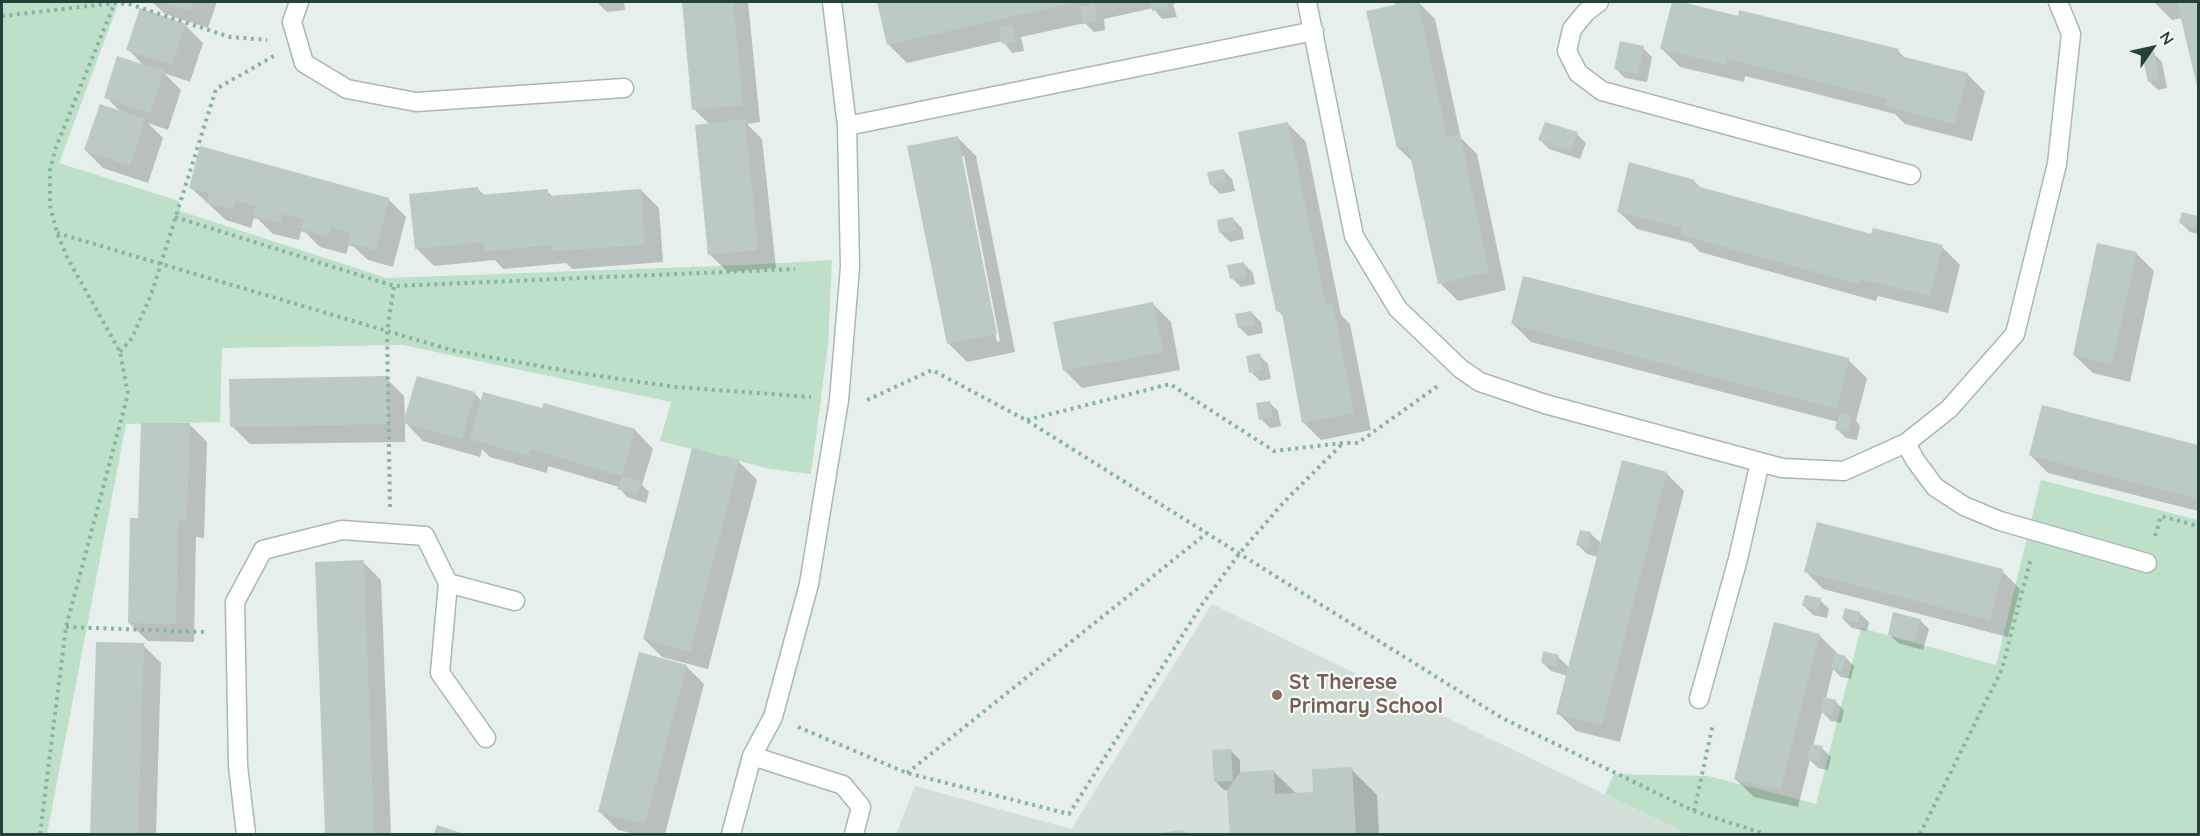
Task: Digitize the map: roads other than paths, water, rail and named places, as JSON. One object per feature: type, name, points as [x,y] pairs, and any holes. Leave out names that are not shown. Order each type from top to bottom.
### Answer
[{"type":"street","points":[[299,2],[292,22],[304,63],[347,88],[416,102],[624,88]]},
{"type":"street","points":[[731,834],[752,756],[773,717],[808,584],[839,400],[850,267],[848,126],[831,2]]},
{"type":"street","points":[[1307,2],[1354,236],[1398,309],[1461,369],[1480,382],[1545,404],[1782,468],[1844,471],[1906,443],[1949,409],[2015,334],[2057,164],[2071,34],[2058,2]]},
{"type":"street","points":[[1599,2],[1572,29],[1567,51],[1578,73],[1602,91],[1911,175]]},
{"type":"street","points":[[848,126],[1314,31]]},
{"type":"street","points":[[1906,443],[1915,460],[1935,487],[1964,506],[2000,521],[2147,563]]},
{"type":"street","points":[[1700,699],[1738,559],[1760,462]]},
{"type":"street","points":[[246,834],[238,766],[235,602],[263,550],[342,530],[425,536],[448,583],[440,673],[486,738]]},
{"type":"street","points":[[448,583],[515,601]]},
{"type":"street","points":[[752,756],[843,786],[861,807],[854,834]]},
{"type":"place","name":"St Therese Primary School","points":[[1277,695]]}]
